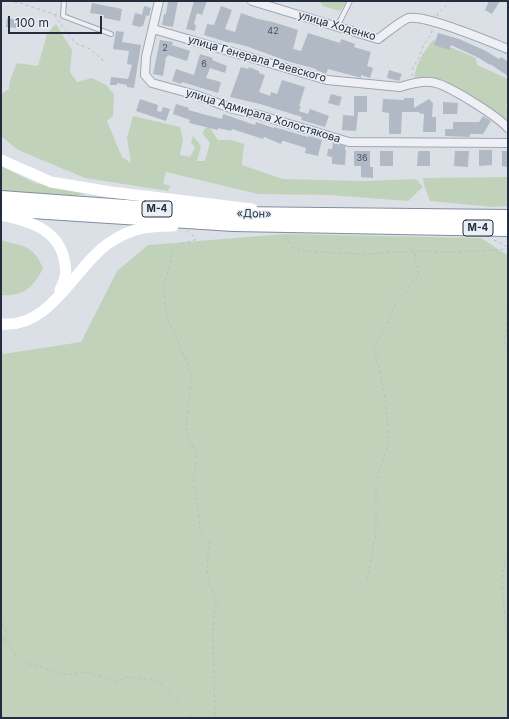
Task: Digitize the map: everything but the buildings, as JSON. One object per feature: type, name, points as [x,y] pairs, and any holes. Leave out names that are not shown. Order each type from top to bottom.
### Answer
[{"type":"highway","name":"«Дон»","points":[[1,198],[233,214],[508,217]]},
{"type":"highway","name":"«Дон»","points":[[1,209],[233,224],[508,229]]},
{"type":"main road","points":[[1,160],[51,182],[111,192],[254,209],[312,214]]},
{"type":"main road","points":[[1,215],[32,224],[44,230],[53,237],[63,255],[67,270],[65,280],[52,301],[32,317]]},
{"type":"main road","points":[[1,324],[21,322],[47,308],[58,299],[95,254],[122,235],[144,227],[233,224]]},
{"type":"street","name":"улица Адмирала Холостякова","points":[[159,1],[146,57],[146,75],[152,83],[196,95],[233,109],[259,115],[349,142],[508,143]]},
{"type":"street","name":"улица Ходенко","points":[[252,1],[378,39],[407,18],[420,19],[436,23],[508,49]]},
{"type":"street","name":"улица Генерала Раевского","points":[[153,29],[327,80],[400,87],[412,83],[432,82],[455,91],[501,120],[508,128]]},
{"type":"lane","points":[[64,1],[63,16],[110,34]]},
{"type":"lane","points":[[337,27],[350,1]]},
{"type":"path","points":[[8,1],[20,3],[54,15],[63,16]]},
{"type":"path","points":[[412,83],[413,67],[419,58],[423,46],[431,34],[436,23],[438,13],[448,4],[448,1]]},
{"type":"path","points":[[54,15],[75,43],[90,49],[105,62]]},
{"type":"path","points":[[180,225],[195,237],[195,240],[181,244],[173,250],[164,288],[165,306],[169,322],[186,359],[190,374],[190,394],[186,426],[187,435],[197,455],[193,482],[198,507],[200,532],[210,544],[208,555],[210,587],[218,599],[215,608],[213,634],[215,718]]},
{"type":"path","points":[[285,234],[293,248],[311,252],[367,254],[414,250],[459,252],[508,249]]},
{"type":"path","points":[[368,580],[376,532],[376,482],[389,442],[385,397],[374,347],[387,325],[396,303],[420,275],[414,250]]},
{"type":"path","points":[[508,299],[505,344],[508,350]]},
{"type":"path","points":[[508,558],[503,568],[502,590],[508,643]]},
{"type":"path","points":[[1,613],[2,623],[7,634],[5,642],[1,643]]},
{"type":"path","points":[[5,638],[19,661],[66,675],[85,672],[117,682],[126,677],[157,680],[193,718]]},
{"type":"green space","points":[[319,1],[347,1],[340,11],[323,6]]},
{"type":"green space","points":[[56,24],[72,50],[70,72],[77,82],[92,78],[106,85],[114,94],[113,116],[107,121],[122,157],[131,163],[127,138],[133,116],[180,127],[183,140],[180,155],[190,157],[195,148],[191,142],[193,136],[201,146],[197,161],[205,161],[210,143],[202,133],[208,125],[218,140],[231,140],[244,144],[242,165],[283,179],[364,181],[416,179],[423,187],[408,201],[329,195],[258,194],[166,172],[163,183],[170,186],[168,191],[85,178],[18,150],[1,136],[1,94],[9,89],[10,80],[17,63],[38,66],[47,34]]},
{"type":"green space","points":[[433,40],[476,58],[477,65],[508,79],[508,101],[506,106],[508,108],[508,122],[504,118],[438,80],[414,81],[418,64]]},
{"type":"green space","points":[[1,166],[35,183],[87,194],[62,197],[1,191]]},
{"type":"green space","points":[[508,177],[508,206],[493,207],[430,201],[423,178]]},
{"type":"green space","points":[[285,234],[481,238],[507,255],[508,254],[508,718],[1,718],[1,349],[3,354],[81,342],[117,271],[148,245]]},
{"type":"green space","points":[[1,240],[31,250],[43,268],[36,281],[22,292],[1,295]]}]
